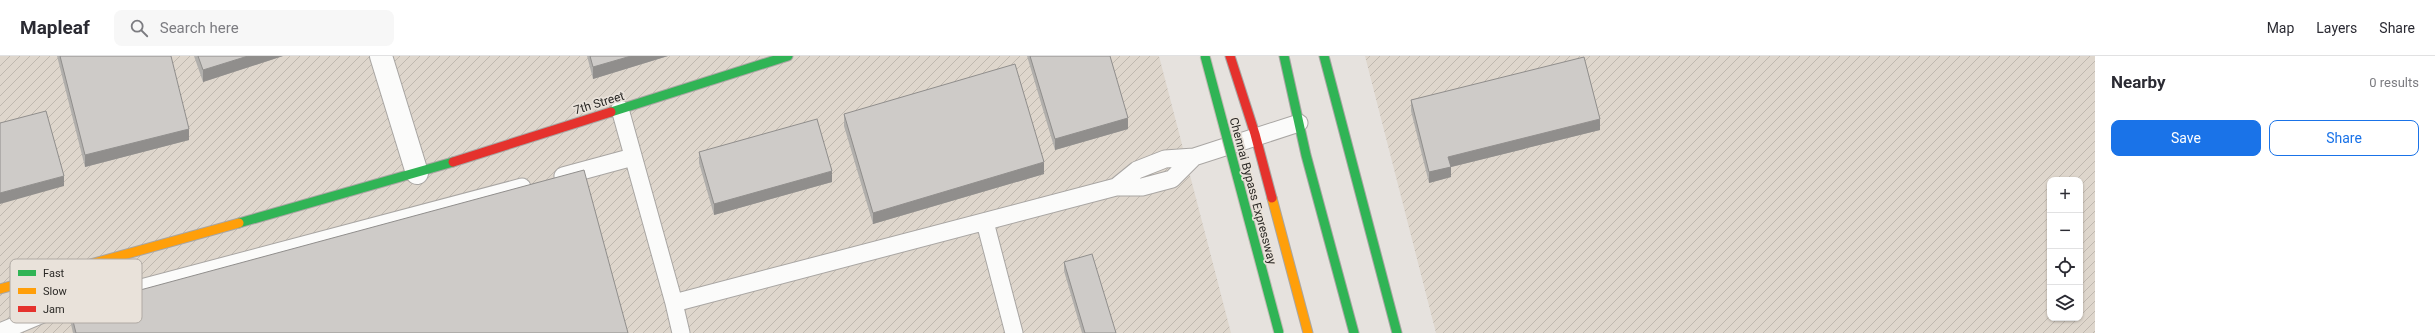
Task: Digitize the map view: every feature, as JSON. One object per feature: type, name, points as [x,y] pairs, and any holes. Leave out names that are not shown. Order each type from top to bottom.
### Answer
[{"type":"main road","name":"7th Street","points":[[108,259],[417,173],[788,56]]},
{"type":"main road","name":"Chennai Bypass Expressway","points":[[1205,56],[1279,333]]},
{"type":"main road","points":[[1230,56],[1256,138],[1308,333]]},
{"type":"main road","points":[[1284,56],[1354,333]]},
{"type":"main road","points":[[1324,56],[1397,333]]},
{"type":"main road","name":"7th Street","points":[[0,289],[10,286]]},
{"type":"street","points":[[381,56],[417,173]]},
{"type":"lane","points":[[620,109],[681,333]]},
{"type":"lane","points":[[674,303],[985,222],[1116,186],[1142,187],[1172,179],[1194,157],[1300,123]]},
{"type":"lane","points":[[142,288],[633,157]]},
{"type":"lane","points":[[985,222],[1014,333]]},
{"type":"lane","points":[[0,332],[22,323]]},
{"type":"shaded area","points":[[0,56],[1159,56],[1231,333],[0,333]]},
{"type":"shaded area","points":[[1365,56],[2095,56],[2095,333],[1436,333]]},
{"type":"building","points":[[60,56],[171,56],[189,129],[85,155]]},
{"type":"building","points":[[198,56],[248,56],[203,70]]},
{"type":"building","points":[[590,56],[631,56],[593,67]]},
{"type":"building","points":[[1030,56],[1110,56],[1128,118],[1055,139]]},
{"type":"building","points":[[1584,57],[1600,119],[1448,157],[1451,167],[1429,172],[1411,100]]},
{"type":"building","points":[[1015,64],[1044,162],[873,213],[844,114]]},
{"type":"building","points":[[46,111],[64,176],[0,193],[0,123]]},
{"type":"building","points":[[817,119],[832,171],[714,204],[699,152]]},
{"type":"building","points":[[584,170],[628,333],[76,333],[74,323],[142,323],[142,290]]},
{"type":"building","points":[[1092,254],[1116,333],[1085,333],[1064,262]]},
{"type":"traffic: fast","points":[[611,112],[788,56]]},
{"type":"traffic: fast","points":[[1205,56],[1279,333]]},
{"type":"traffic: fast","points":[[1284,56],[1306,155],[1354,333]]},
{"type":"traffic: fast","points":[[1324,56],[1397,333]]},
{"type":"traffic: fast","points":[[239,223],[453,162]]},
{"type":"traffic: slow","points":[[1272,198],[1308,333]]},
{"type":"traffic: slow","points":[[109,259],[239,223]]},
{"type":"traffic: slow","points":[[0,289],[10,286]]},
{"type":"traffic: jam","points":[[1230,56],[1255,134],[1272,198]]},
{"type":"traffic: jam","points":[[453,162],[611,112]]}]
